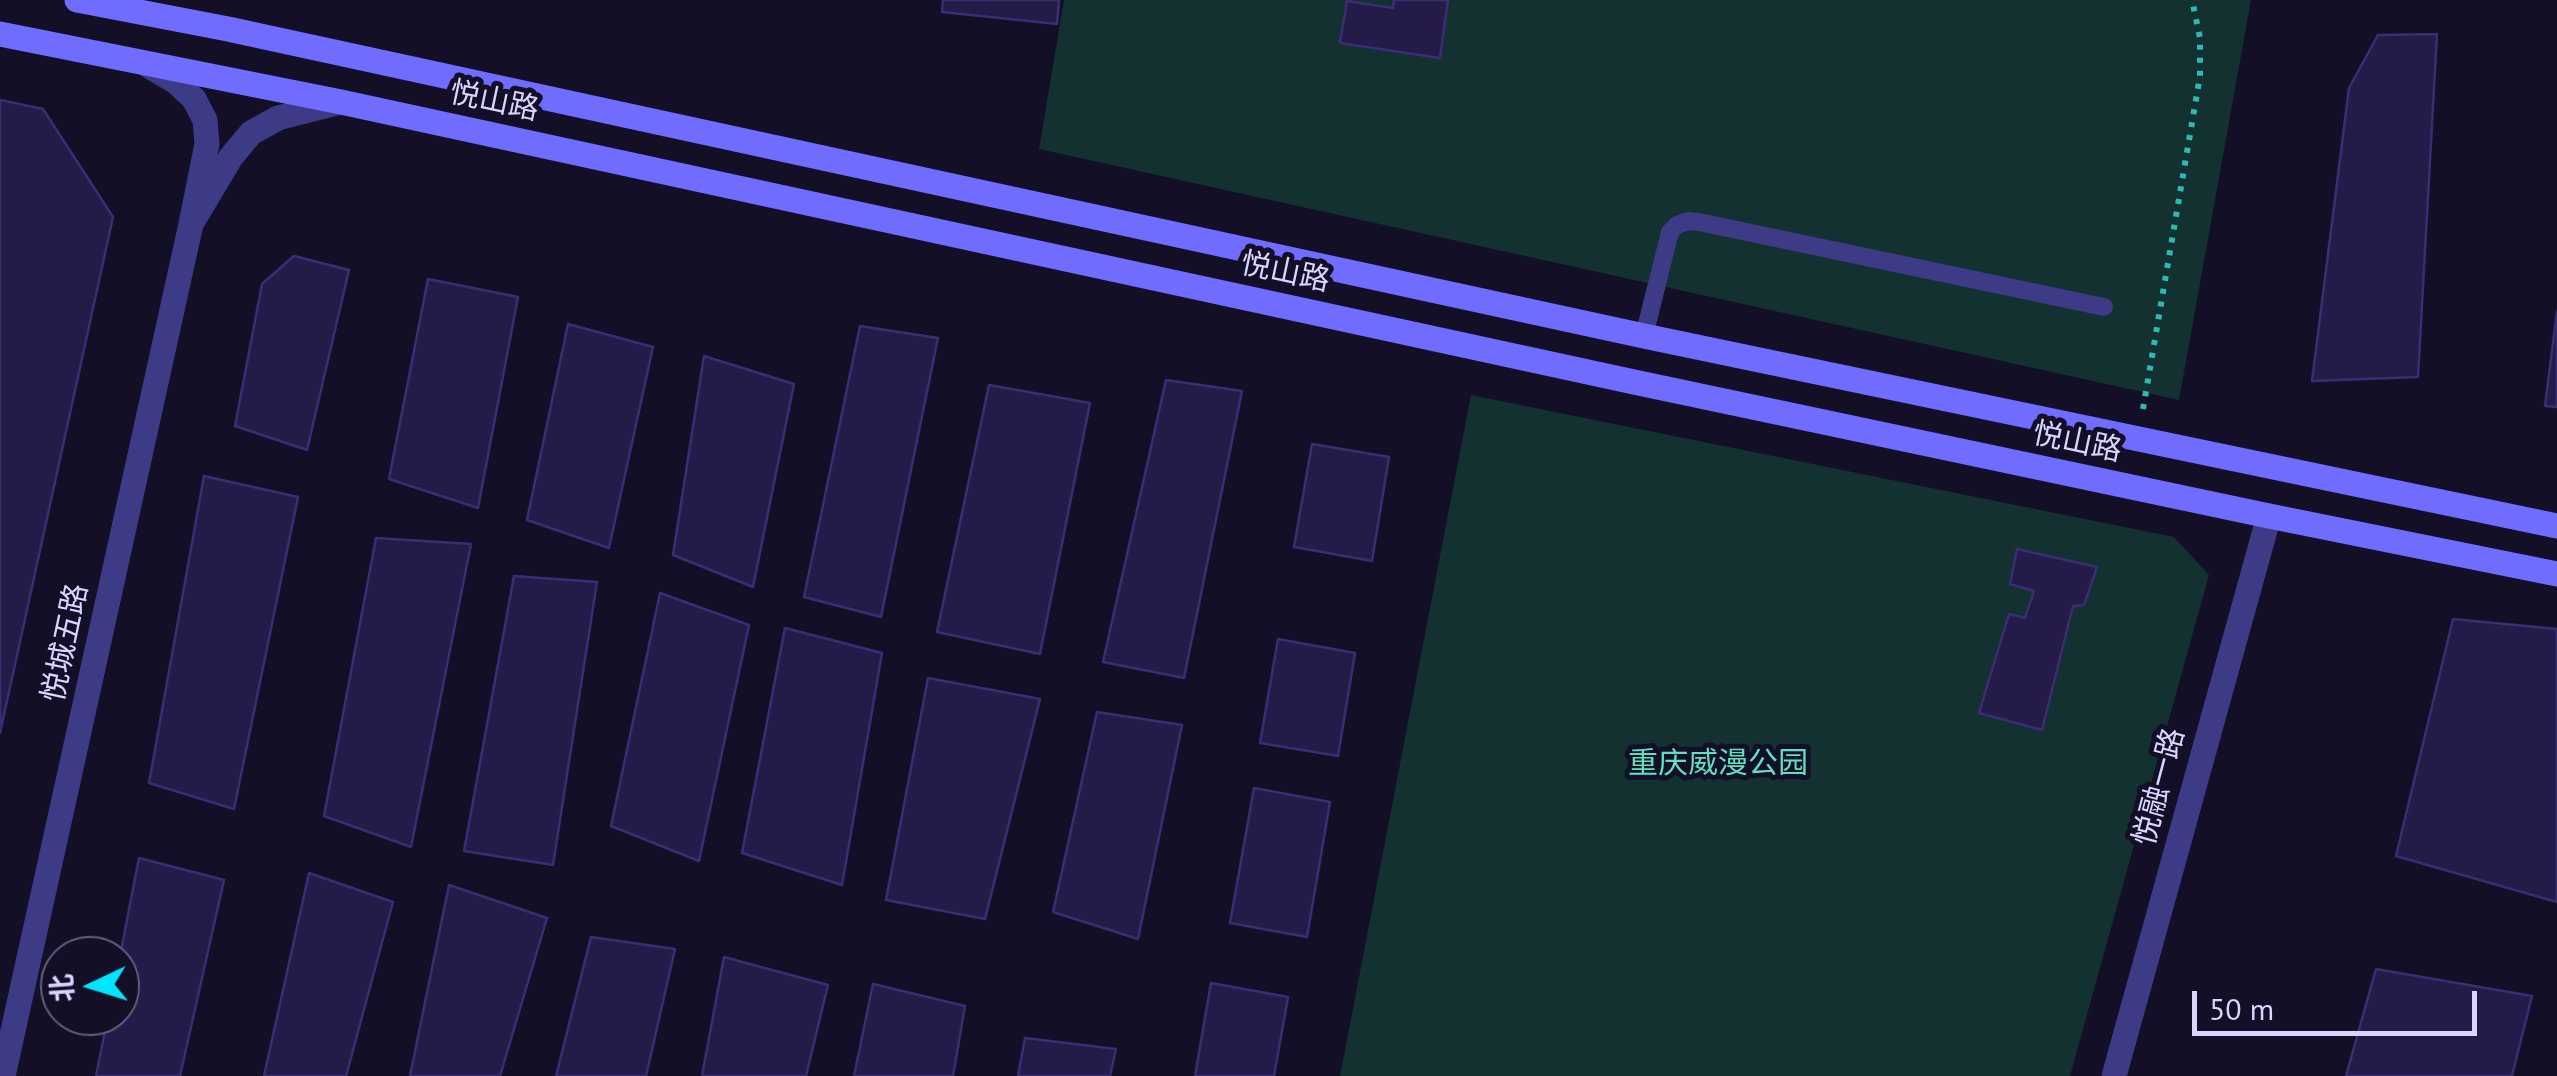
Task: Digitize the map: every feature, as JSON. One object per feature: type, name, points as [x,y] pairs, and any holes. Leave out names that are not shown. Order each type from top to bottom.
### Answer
[{"type":"main road","name":"悦山路","points":[[77,0],[228,29],[1644,336],[2557,526]]},
{"type":"main road","name":"悦山路","points":[[0,34],[340,102],[1634,382],[2557,574]]},
{"type":"street","name":"悦城五路","points":[[4,1076],[207,144],[205,120],[194,99],[176,82],[140,61]]},
{"type":"street","points":[[191,224],[231,156],[251,133],[278,118],[340,102]]},
{"type":"street","name":"悦融一路","points":[[2114,1076],[2268,516]]},
{"type":"lane","points":[[1644,336],[1670,232],[1688,222],[2104,306]]},
{"type":"path","points":[[2143,410],[2200,76],[2200,38],[2192,0]]},
{"type":"green space","points":[[1064,0],[2251,0],[2179,400],[1039,149]]},
{"type":"green space","name":"重庆威漫公园","points":[[1471,395],[2174,537],[2209,575],[2070,1076],[1340,1076]]},
{"type":"building","points":[[943,0],[1059,0],[1057,24],[942,12]]},
{"type":"building","points":[[1394,0],[1448,0],[1440,58],[1340,43],[1347,1],[1393,8]]},
{"type":"building","points":[[2437,34],[2418,377],[2312,381],[2349,88],[2378,35]]},
{"type":"building","points":[[0,100],[43,109],[113,217],[0,733]]},
{"type":"building","points":[[294,256],[349,270],[307,450],[235,426],[262,284]]},
{"type":"building","points":[[428,279],[518,297],[478,508],[389,479]]},
{"type":"building","points":[[2557,311],[2557,407],[2545,406]]},
{"type":"building","points":[[568,324],[653,347],[609,548],[527,520]]},
{"type":"building","points":[[860,326],[938,338],[881,617],[804,597]]},
{"type":"building","points":[[704,356],[794,384],[753,587],[673,555]]},
{"type":"building","points":[[1166,380],[1242,391],[1184,678],[1103,662]]},
{"type":"building","points":[[989,385],[1090,403],[1040,654],[937,632]]},
{"type":"building","points":[[1312,444],[1389,457],[1372,561],[1294,547]]},
{"type":"building","points":[[204,476],[298,497],[234,809],[149,783]]},
{"type":"building","points":[[376,538],[471,544],[411,847],[324,816]]},
{"type":"building","points":[[2017,549],[2097,567],[2084,605],[2073,606],[2042,730],[1979,713],[2009,614],[2025,618],[2034,591],[2010,584]]},
{"type":"building","points":[[514,576],[597,582],[553,865],[464,851]]},
{"type":"building","points":[[660,593],[749,625],[699,861],[611,826]]},
{"type":"building","points":[[2453,619],[2557,629],[2557,902],[2396,856]]},
{"type":"building","points":[[785,628],[882,653],[842,885],[742,853]]},
{"type":"building","points":[[1278,639],[1355,653],[1338,756],[1260,743]]},
{"type":"building","points":[[928,678],[1040,699],[985,919],[886,900]]},
{"type":"building","points":[[1097,712],[1182,725],[1138,939],[1053,912]]},
{"type":"building","points":[[1254,788],[1330,802],[1307,937],[1230,923]]},
{"type":"building","points":[[139,858],[224,880],[180,1076],[96,1076],[104,1036],[140,1036],[140,936],[124,936]]},
{"type":"building","points":[[309,873],[393,902],[346,1076],[264,1076]]},
{"type":"building","points":[[449,885],[547,918],[500,1076],[410,1076]]},
{"type":"building","points":[[591,937],[675,949],[646,1076],[556,1076]]},
{"type":"building","points":[[724,957],[828,985],[806,1076],[702,1076]]},
{"type":"building","points":[[2376,969],[2532,996],[2512,1076],[2346,1076]]},
{"type":"building","points":[[1211,983],[1288,997],[1274,1076],[1195,1076]]},
{"type":"building","points":[[873,984],[965,1006],[953,1076],[854,1076]]},
{"type":"building","points":[[1025,1038],[1116,1049],[1110,1076],[1018,1076]]}]
